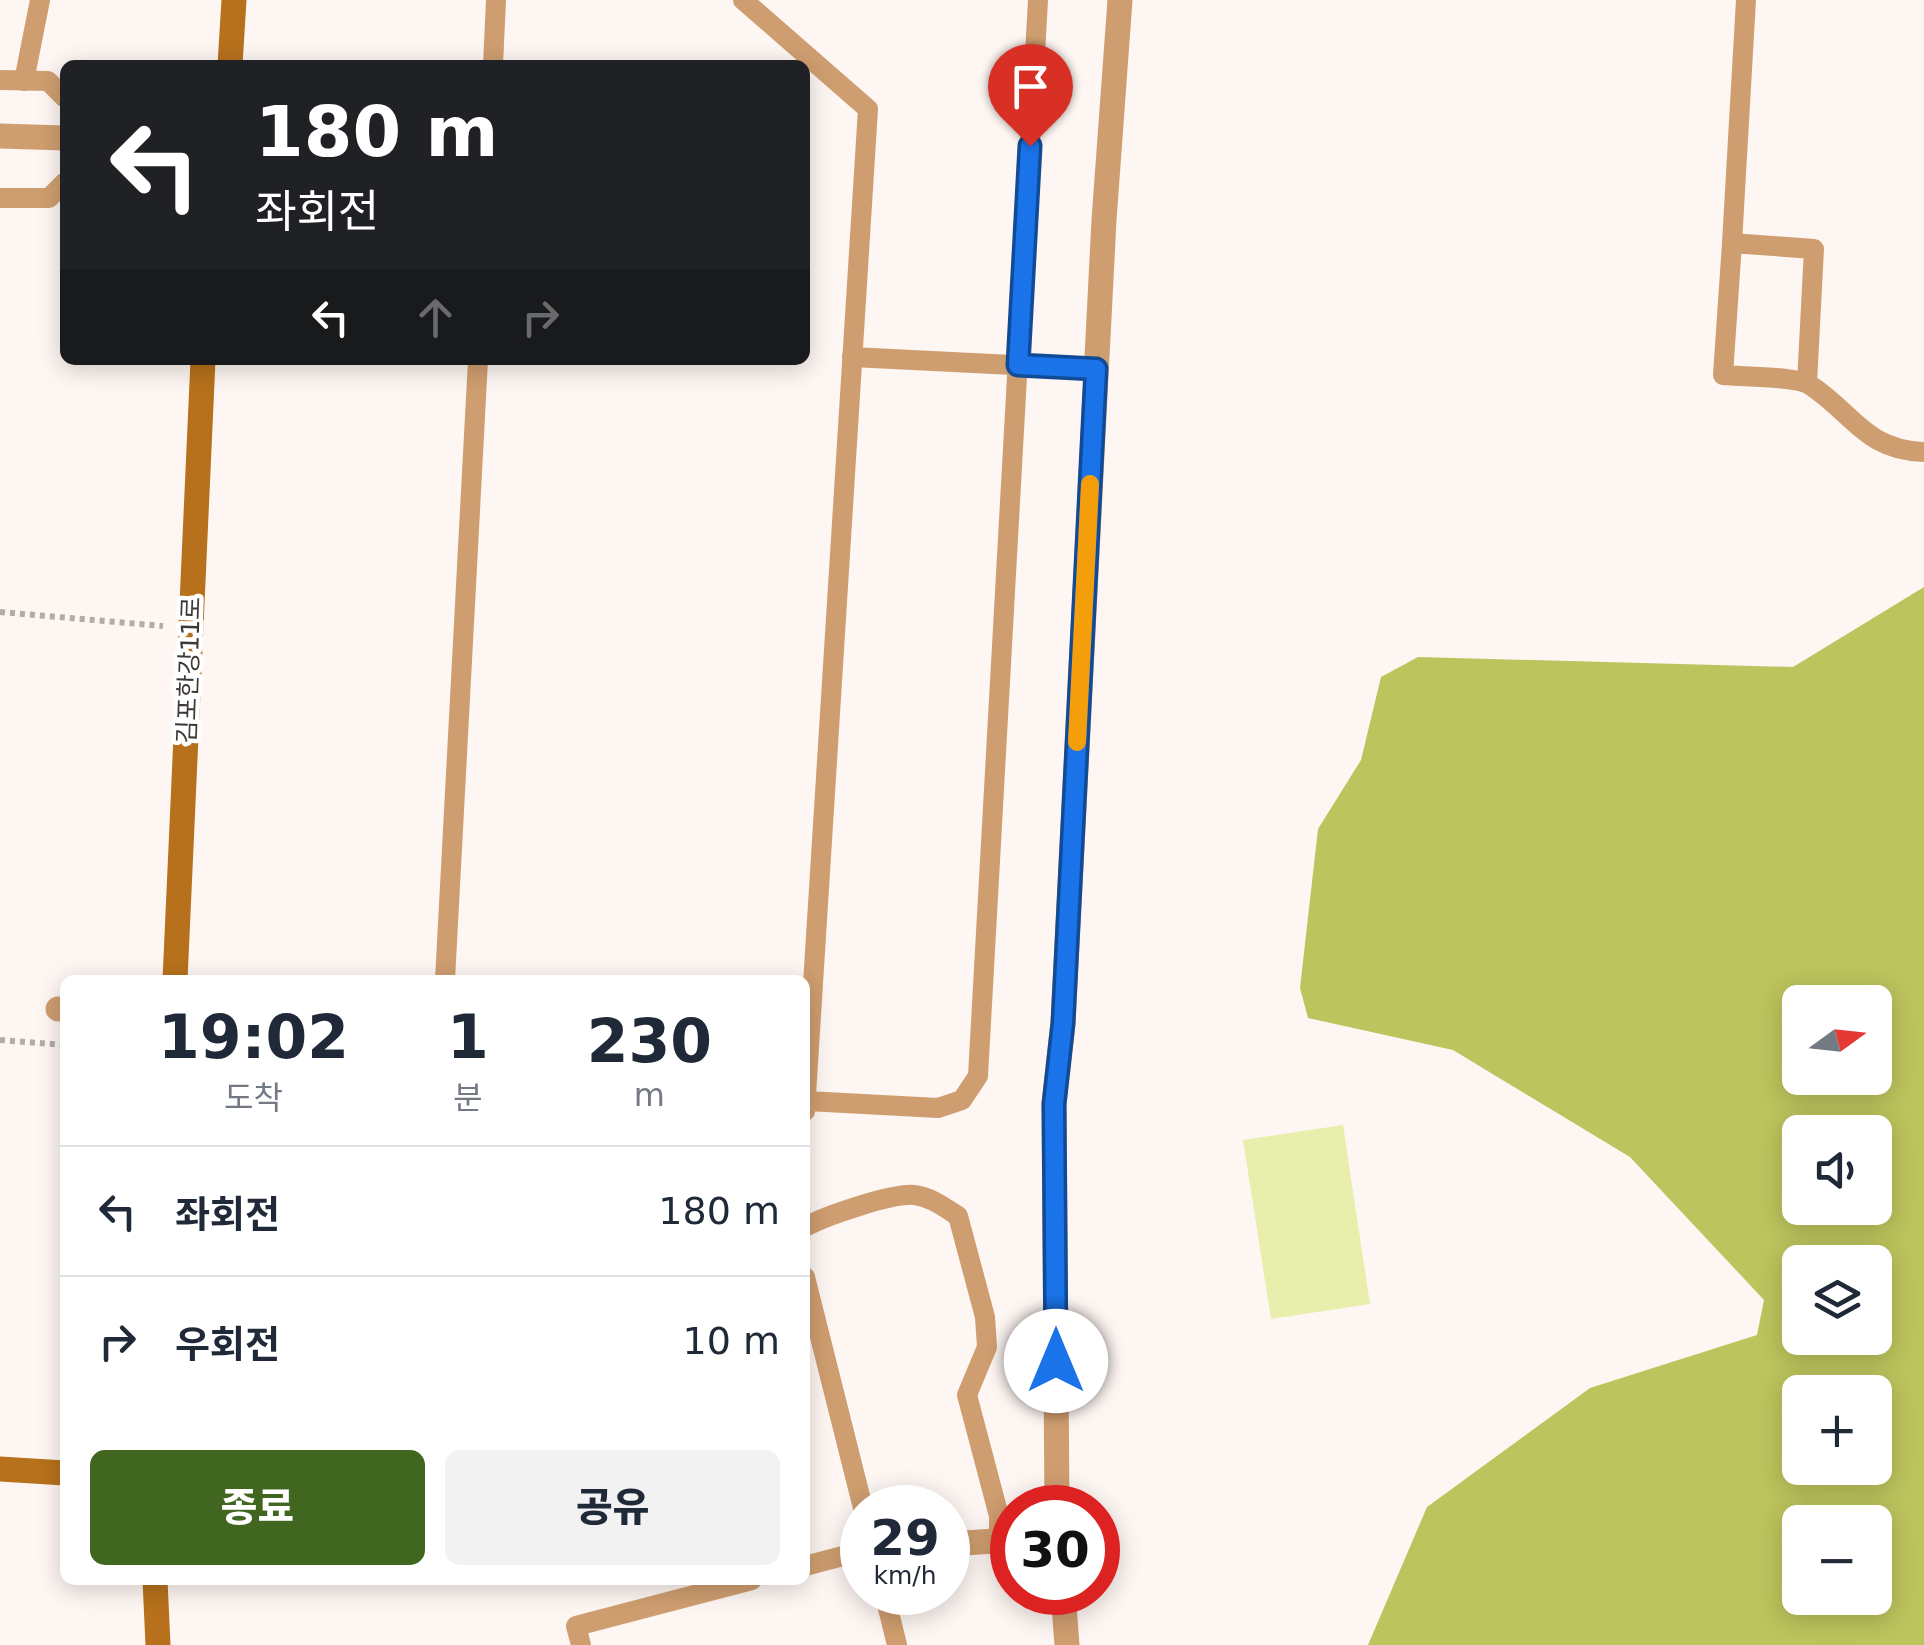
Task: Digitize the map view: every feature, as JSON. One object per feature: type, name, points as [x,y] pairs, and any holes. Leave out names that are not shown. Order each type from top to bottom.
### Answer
[{"type":"street","points":[[216,60],[219,0]]},
{"type":"street","points":[[230,60],[234,0]]},
{"type":"street","points":[[1057,1485],[1054,1104],[1063,1023],[1096,369],[1120,0]]},
{"type":"street","points":[[0,136],[60,138]]},
{"type":"street","name":"김포한강11로","points":[[176,975],[203,365]]},
{"type":"street","name":"김포한강11로","points":[[188,975],[215,365]]},
{"type":"street","points":[[0,1469],[60,1473]]},
{"type":"street","points":[[141,1585],[143,1645]]},
{"type":"street","points":[[155,1585],[158,1645]]},
{"type":"street","points":[[1065,1615],[1067,1645]]},
{"type":"lane","points":[[24,81],[40,0]]},
{"type":"lane","points":[[493,60],[496,0]]},
{"type":"lane","points":[[743,0],[868,108],[810,1041]]},
{"type":"lane","points":[[810,1106],[938,1108],[962,1100],[978,1076],[1038,0]]},
{"type":"lane","points":[[1746,0],[1723,375],[1807,382],[1858,429],[1901,452],[1924,452]]},
{"type":"lane","points":[[0,80],[48,81],[60,93]]},
{"type":"lane","points":[[0,198],[49,198],[60,187]]},
{"type":"lane","points":[[1732,243],[1814,248],[1807,382]]},
{"type":"lane","points":[[852,357],[1096,369]]},
{"type":"lane","points":[[445,975],[478,365]]},
{"type":"lane","points":[[810,1224],[826,1216],[911,1194],[936,1201],[958,1216],[985,1317],[987,1347],[968,1394],[991,1485]]},
{"type":"lane","points":[[810,1297],[857,1485]]},
{"type":"lane","points":[[810,1565],[840,1557]]},
{"type":"lane","points":[[581,1645],[576,1626],[733,1585]]},
{"type":"lane","points":[[890,1615],[897,1645]]},
{"type":"path","points":[[0,612],[98,623],[190,627]]},
{"type":"path","points":[[0,1040],[60,1046]]},
{"type":"green space","points":[[1924,587],[1924,1645],[1368,1645],[1427,1507],[1590,1388],[1757,1335],[1764,1300],[1630,1157],[1453,1050],[1308,1018],[1300,988],[1318,829],[1361,760],[1381,677],[1418,657],[1793,667]]},
{"type":"green space","points":[[1343,1125],[1370,1304],[1271,1319],[1243,1140]]},
{"type":"slow traffic","points":[[1077,742],[1090,484]]},
{"type":"route","points":[[1030,146],[1018,365],[1096,369],[1063,1023],[1054,1104],[1056,1361]]}]
